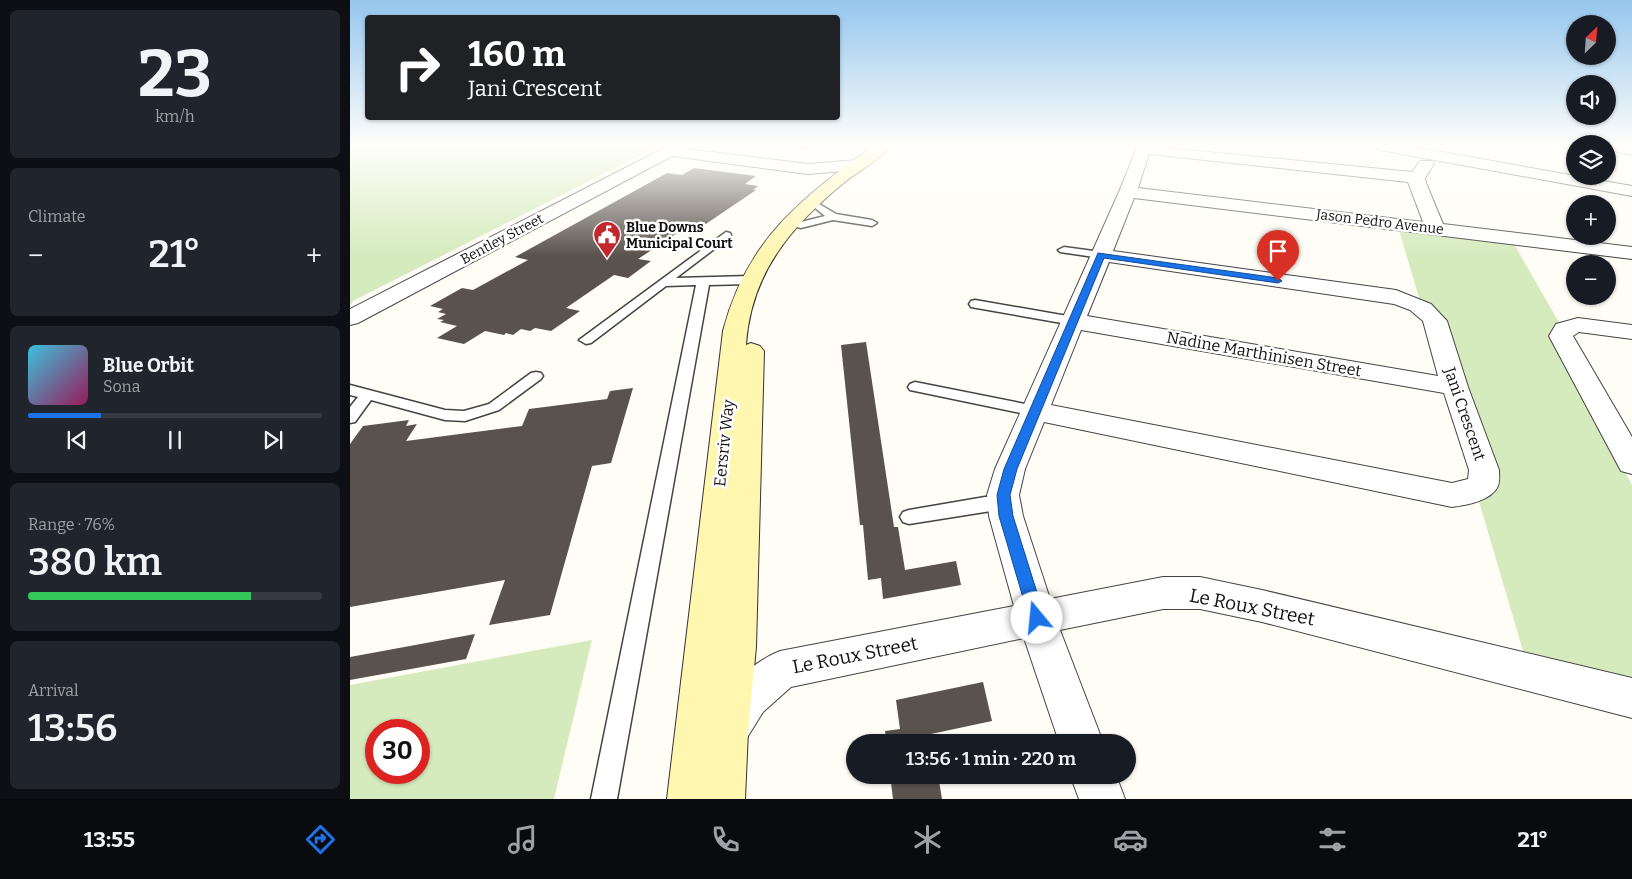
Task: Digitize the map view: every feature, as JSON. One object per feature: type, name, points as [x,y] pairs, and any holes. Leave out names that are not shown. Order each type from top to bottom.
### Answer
[{"type":"main road","name":"Eersriv Way","points":[[722,799],[726,731],[736,646],[753,332],[766,280],[786,242],[825,194],[839,182]]},
{"type":"main road","name":"Eersriv Way","points":[[690,799],[735,331],[750,280],[776,238],[799,212],[841,182]]},
{"type":"street","name":"Bentley Street","points":[[350,318],[609,182]]},
{"type":"street","points":[[787,182],[825,194]]},
{"type":"street","points":[[1079,734],[1037,618],[1006,516],[1003,495],[1010,469],[1131,182]]},
{"type":"street","points":[[1419,182],[1435,229]]},
{"type":"street","points":[[1581,182],[1632,192]]},
{"type":"street","name":"Jason Pedro Avenue","points":[[1128,192],[1632,253]]},
{"type":"street","name":"Jani Crescent","points":[[1035,411],[1452,495],[1475,490],[1483,484],[1484,470],[1455,387],[1435,321],[1430,314],[1407,301],[1386,296],[1101,255]]},
{"type":"street","name":"Nadine Marthinisen Street","points":[[1073,321],[1455,387]]},
{"type":"street","points":[[1632,332],[1578,325],[1565,329],[1561,336],[1632,463]]},
{"type":"street","name":"Le Roux Street","points":[[726,731],[748,698],[780,670],[1163,593],[1200,593],[1262,606],[1632,698]]},
{"type":"street","name":"Le Roux Street","points":[[736,646],[757,660],[780,670]]},
{"type":"street","points":[[1096,784],[1102,799]]},
{"type":"lane","points":[[825,194],[872,222]]},
{"type":"lane","points":[[586,340],[726,235]]},
{"type":"lane","points":[[1064,250],[1101,255]]},
{"type":"lane","points":[[664,282],[750,280]]},
{"type":"lane","points":[[604,799],[703,282]]},
{"type":"lane","points":[[974,304],[1073,321]]},
{"type":"lane","points":[[350,390],[445,415],[465,416],[494,407],[536,376]]},
{"type":"lane","points":[[915,386],[1035,411]]},
{"type":"lane","points":[[350,418],[368,394]]},
{"type":"lane","points":[[910,517],[985,504],[1004,503]]},
{"type":"green space","points":[[350,182],[587,182],[353,301],[350,306]]},
{"type":"green space","points":[[1399,230],[1514,244],[1560,324],[1553,328],[1552,336],[1632,485],[1632,687],[1526,661]]},
{"type":"green space","points":[[592,640],[554,799],[350,799],[350,685]]},
{"type":"building","points":[[650,182],[747,182],[745,184],[758,186],[753,190],[756,190],[697,230],[685,228],[638,259],[651,261],[628,278],[614,275],[566,308],[580,311],[551,331],[535,328],[530,331],[521,329],[513,335],[506,333],[504,335],[485,331],[464,344],[437,338],[457,326],[440,322],[444,320],[437,319],[446,314],[438,312],[443,309],[430,306],[462,288],[473,290],[528,260],[515,257]]},
{"type":"building","points":[[866,342],[894,527],[898,527],[905,570],[956,561],[961,585],[883,599],[881,578],[868,580],[863,525],[860,525],[841,345]]},
{"type":"building","points":[[633,388],[611,463],[592,466],[550,615],[489,625],[505,580],[350,607],[350,444],[363,426],[409,420],[406,426],[417,424],[406,441],[522,426],[529,409],[607,399],[610,391]]},
{"type":"building","points":[[475,634],[466,659],[350,680],[350,657]]},
{"type":"building","points":[[983,682],[992,721],[931,734],[886,734],[885,731],[900,729],[896,700]]},
{"type":"building","points":[[891,784],[940,784],[942,799],[893,799]]},
{"type":"place","name":"Blue Downs Municipal Court","points":[[607,259]]},
{"type":"route","points":[[1037,618],[1006,516],[1003,495],[1010,469],[1101,255],[1278,281]]}]
